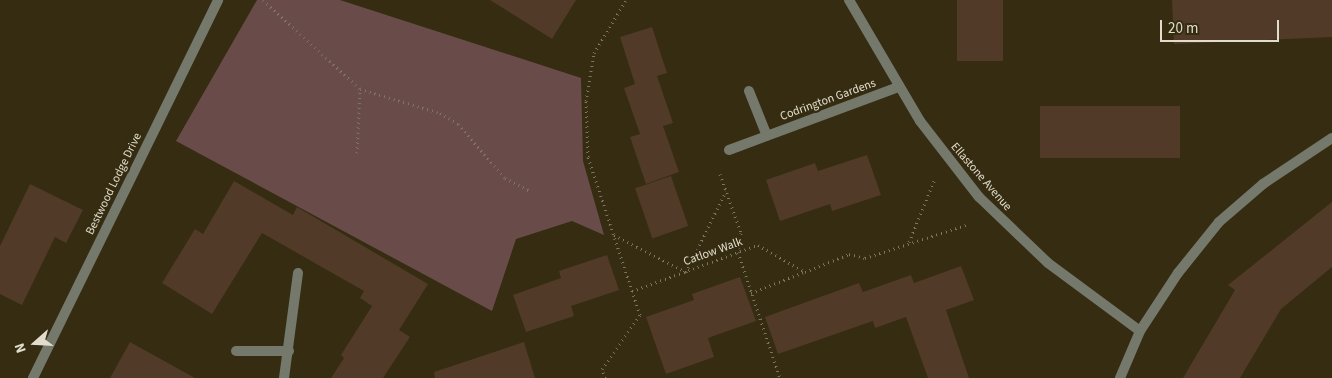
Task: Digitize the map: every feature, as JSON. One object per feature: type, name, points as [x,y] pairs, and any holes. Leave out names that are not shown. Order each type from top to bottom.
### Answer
[{"type":"street","name":"Bestwood Lodge Drive","points":[[33,378],[218,0]]},
{"type":"street","name":"Ellastone Avenue","points":[[849,0],[898,87],[944,156],[996,215],[1048,263],[1140,330]]},
{"type":"street","name":"Codrington Gardens","points":[[729,150],[898,87]]},
{"type":"street","points":[[749,91],[767,136]]},
{"type":"street","points":[[1120,378],[1140,330],[1178,273],[1219,222],[1263,184],[1332,138]]},
{"type":"street","points":[[284,378],[298,273]]},
{"type":"street","points":[[236,351],[289,351]]},
{"type":"path","points":[[263,0],[360,89],[446,117],[458,124],[505,178],[532,192]]},
{"type":"path","points":[[605,378],[602,370],[640,315],[588,157],[586,101],[594,53],[626,0]]},
{"type":"path","points":[[357,153],[360,89]]},
{"type":"path","points":[[729,150],[714,156],[741,233],[738,252],[780,378]]},
{"type":"path","points":[[909,243],[944,156]]},
{"type":"path","points":[[614,235],[686,272],[726,191]]},
{"type":"path","points":[[751,293],[850,254],[865,258],[996,215]]},
{"type":"path","name":"Catlow Walk","points":[[632,291],[758,245],[805,272]]},
{"type":"shaded area","points":[[257,0],[340,0],[581,78],[583,161],[604,235],[572,221],[516,239],[492,311],[176,141]]},
{"type":"building","points":[[490,0],[576,0],[552,39]]},
{"type":"building","points":[[957,0],[1003,0],[1003,61],[957,61]]},
{"type":"building","points":[[1172,0],[1332,0],[1332,37],[1174,44]]},
{"type":"building","points":[[652,27],[667,73],[657,76],[673,123],[663,126],[679,172],[646,184],[630,137],[640,134],[624,88],[635,84],[620,37]]},
{"type":"building","points":[[1040,106],[1180,106],[1180,158],[1040,158]]},
{"type":"building","points":[[867,155],[881,195],[832,211],[830,204],[780,221],[766,180],[815,163],[818,171]]},
{"type":"building","points":[[671,176],[688,226],[652,238],[635,188]]},
{"type":"building","points":[[234,181],[293,215],[297,207],[428,284],[399,330],[410,337],[383,378],[331,378],[344,358],[341,355],[372,306],[360,298],[364,291],[262,233],[212,314],[162,283],[195,229],[203,234]]},
{"type":"building","points":[[30,184],[83,210],[66,243],[55,237],[22,305],[0,294],[0,246]]},
{"type":"building","points":[[1332,202],[1332,267],[1281,309],[1240,378],[1183,378],[1235,290],[1228,285]]},
{"type":"building","points":[[607,255],[619,290],[571,306],[574,316],[526,332],[513,295],[561,278],[559,271]]},
{"type":"building","points":[[961,266],[974,300],[946,310],[969,378],[928,378],[906,317],[875,328],[873,321],[778,354],[765,317],[859,283],[863,292],[911,275],[914,283]]},
{"type":"building","points":[[740,277],[756,321],[708,338],[714,357],[666,374],[646,317],[694,300],[692,294]]},
{"type":"building","points":[[130,342],[195,378],[110,378]]},
{"type":"building","points":[[524,342],[535,378],[435,378],[434,372]]}]
